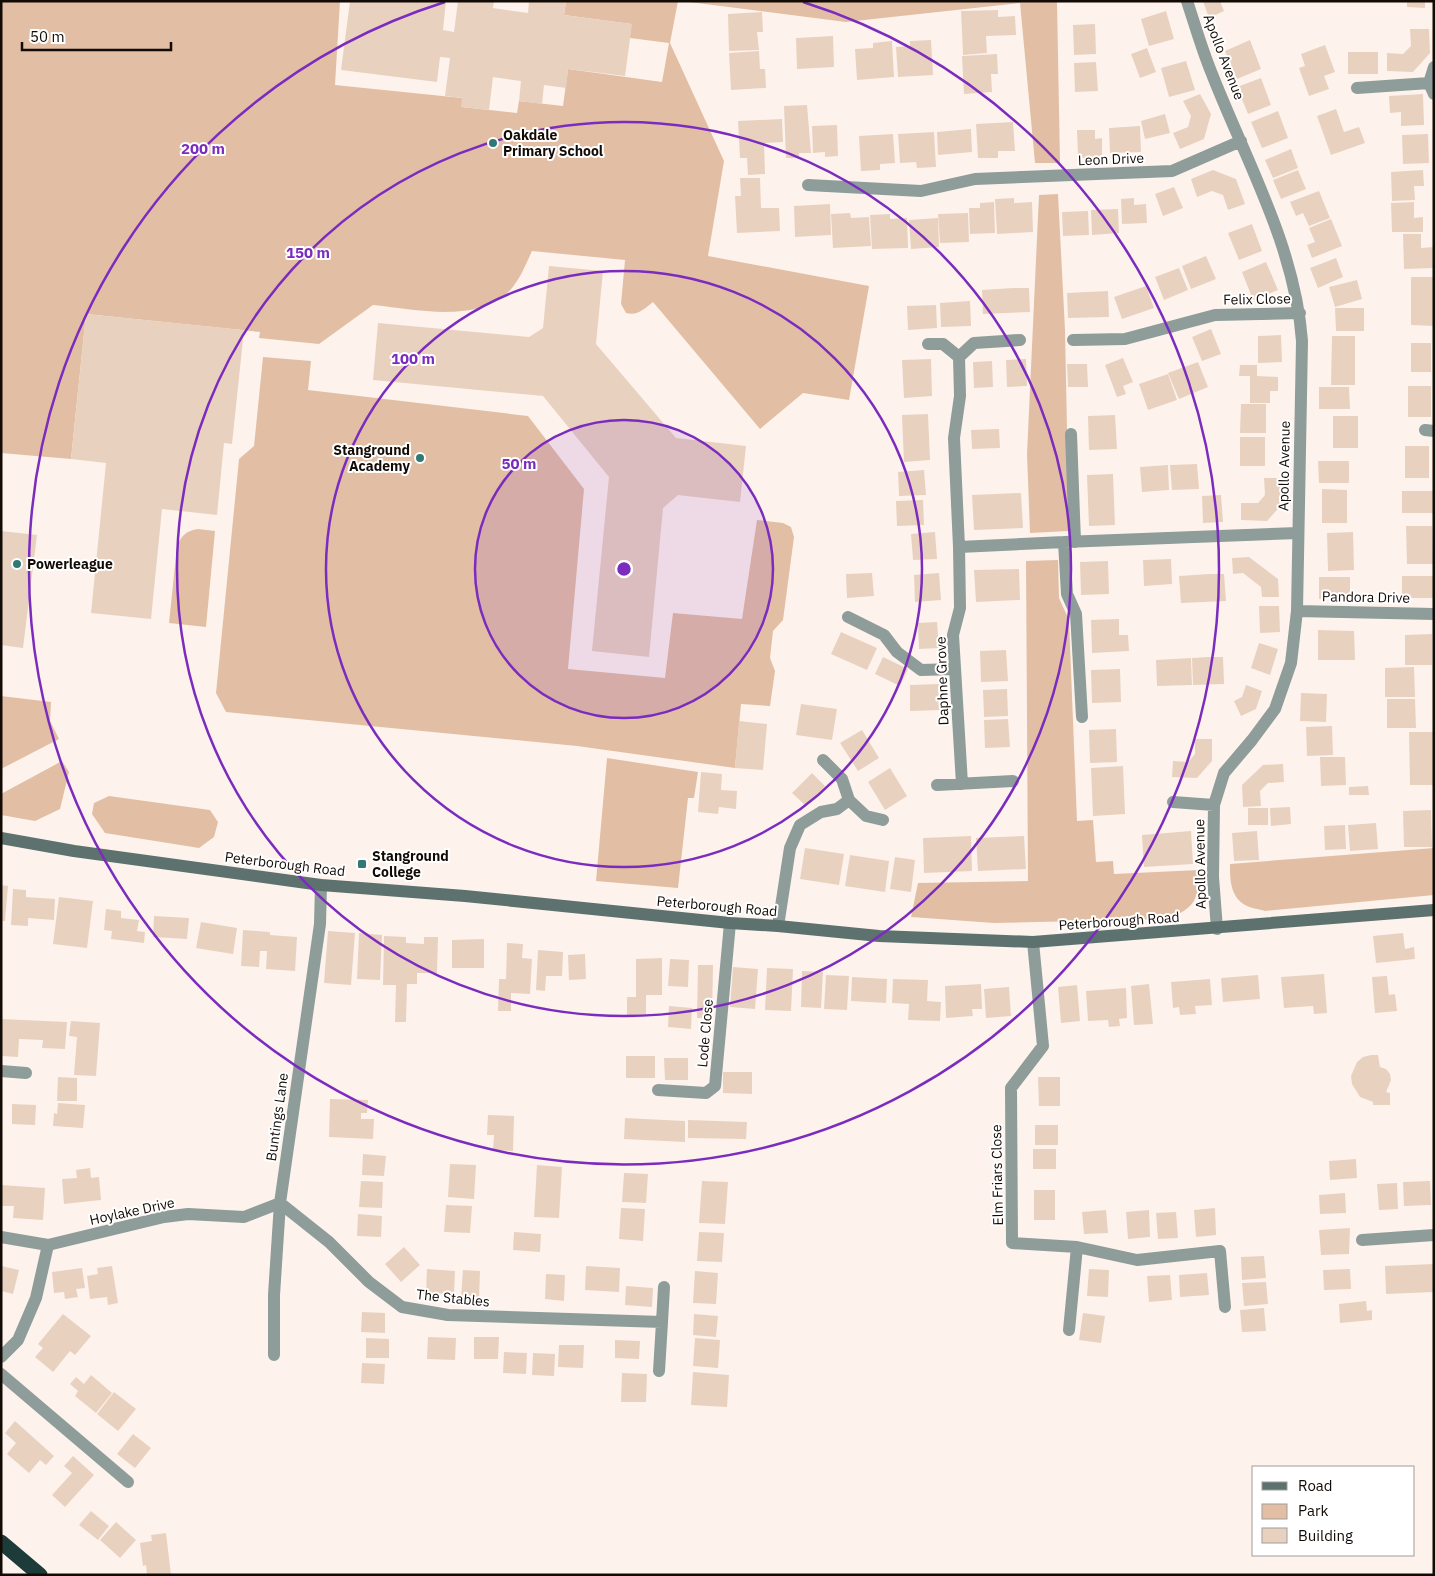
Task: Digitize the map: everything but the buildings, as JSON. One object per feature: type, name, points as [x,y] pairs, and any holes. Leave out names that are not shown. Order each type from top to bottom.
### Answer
[{"type":"highway","points":[[1,1542],[40,1575]]},
{"type":"main road","name":"Peterborough Road","points":[[1,838],[74,851],[320,885],[465,896],[879,936],[1033,942],[1217,929],[1434,910]]},
{"type":"street","name":"Apollo Avenue","points":[[1187,1],[1211,73],[1241,141],[1285,254],[1300,314],[1302,341],[1297,611],[1291,663],[1275,709],[1224,773],[1214,805],[1213,877],[1217,929]]},
{"type":"street","points":[[1357,88],[1432,89],[1434,67]]},
{"type":"street","name":"Leon Drive","points":[[808,185],[921,191],[975,179],[1172,171],[1241,141]]},
{"type":"street","name":"Felix Close","points":[[1073,340],[1125,340],[1215,315],[1300,314]]},
{"type":"street","points":[[928,344],[943,344],[959,357],[974,343],[1020,340]]},
{"type":"street","name":"Daphne Grove","points":[[959,357],[960,396],[954,438],[960,608],[953,635],[962,784]]},
{"type":"street","points":[[1071,434],[1070,542],[1067,594],[1076,614],[1082,717]]},
{"type":"street","points":[[959,547],[1298,533]]},
{"type":"street","name":"Pandora Drive","points":[[1297,611],[1434,614]]},
{"type":"street","points":[[848,617],[884,635],[897,652],[921,670],[955,669]]},
{"type":"street","points":[[823,760],[842,779],[849,800],[866,816],[883,820]]},
{"type":"street","points":[[937,785],[1013,781]]},
{"type":"street","points":[[778,926],[790,848],[800,825],[821,812],[837,809],[849,800]]},
{"type":"street","points":[[1173,802],[1214,805]]},
{"type":"street","name":"Buntings Lane","points":[[274,1354],[274,1276],[280,1203],[320,924],[320,885]]},
{"type":"street","name":"Lode Close","points":[[658,1090],[706,1093],[715,1086],[730,923]]},
{"type":"street","name":"Elm Friars Close","points":[[1033,942],[1043,1046],[1011,1088],[1012,1243],[1077,1246],[1137,1260],[1220,1251],[1226,1307]]},
{"type":"street","points":[[1,1071],[26,1073]]},
{"type":"street","name":"Hoylake Drive","points":[[1,1237],[48,1245],[164,1217],[188,1214],[244,1217],[280,1203]]},
{"type":"street","name":"The Stables","points":[[280,1203],[329,1242],[369,1282],[402,1307],[448,1315],[662,1322]]},
{"type":"street","points":[[1362,1240],[1434,1235]]},
{"type":"street","points":[[1,1357],[18,1340],[36,1298],[48,1245]]},
{"type":"street","points":[[1069,1330],[1077,1246]]},
{"type":"street","points":[[659,1371],[664,1286]]},
{"type":"street","points":[[1,1374],[128,1482]]},
{"type":"green space","points":[[1,1],[340,1],[335,85],[462,98],[462,107],[517,113],[519,101],[563,106],[568,69],[662,82],[669,43],[630,38],[631,24],[564,15],[566,1],[678,1],[670,43],[724,161],[708,256],[869,286],[849,400],[803,393],[760,429],[653,302],[637,313],[626,313],[621,304],[625,260],[532,251],[521,275],[512,288],[499,300],[483,307],[447,312],[373,305],[319,344],[259,338],[260,332],[86,314],[71,459],[1,453]]},
{"type":"green space","points":[[681,1],[1057,1],[1060,163],[1035,163],[1020,3],[846,22]]},
{"type":"green space","points":[[1058,194],[1065,330],[1069,531],[1030,533],[1027,454],[1039,195]]},
{"type":"green space","points":[[263,357],[311,361],[308,390],[528,416],[584,489],[568,669],[665,678],[673,613],[742,619],[757,520],[783,523],[791,527],[794,537],[783,620],[773,631],[770,658],[775,671],[770,706],[741,704],[735,768],[577,746],[226,712],[216,693],[239,459],[254,446]]},
{"type":"green space","points":[[198,529],[215,531],[206,627],[169,623],[177,546],[185,534]]},
{"type":"green space","points":[[1058,560],[1059,598],[1069,620],[1077,821],[1093,820],[1096,862],[1113,861],[1114,874],[1199,870],[1198,889],[1194,902],[1184,911],[1167,919],[994,923],[911,917],[918,883],[1028,881],[1026,561]]},
{"type":"green space","points":[[1,696],[51,702],[50,721],[59,739],[1,769]]},
{"type":"green space","points":[[607,758],[698,772],[694,798],[688,798],[678,888],[596,881]]},
{"type":"green space","points":[[62,761],[69,772],[60,809],[35,821],[1,815],[1,794]]},
{"type":"green space","points":[[109,796],[210,810],[218,822],[214,837],[199,848],[105,833],[92,814],[94,803]]},
{"type":"green space","points":[[1434,848],[1434,895],[1265,911],[1247,906],[1240,901],[1232,887],[1230,864]]},
{"type":"place","name":"Oakdale Primary School","points":[[493,143]]},
{"type":"place","name":"Stanground Academy","points":[[420,458]]},
{"type":"place","name":"Powerleague","points":[[17,564]]},
{"type":"place","name":"Stanground College","points":[[362,864]]}]
